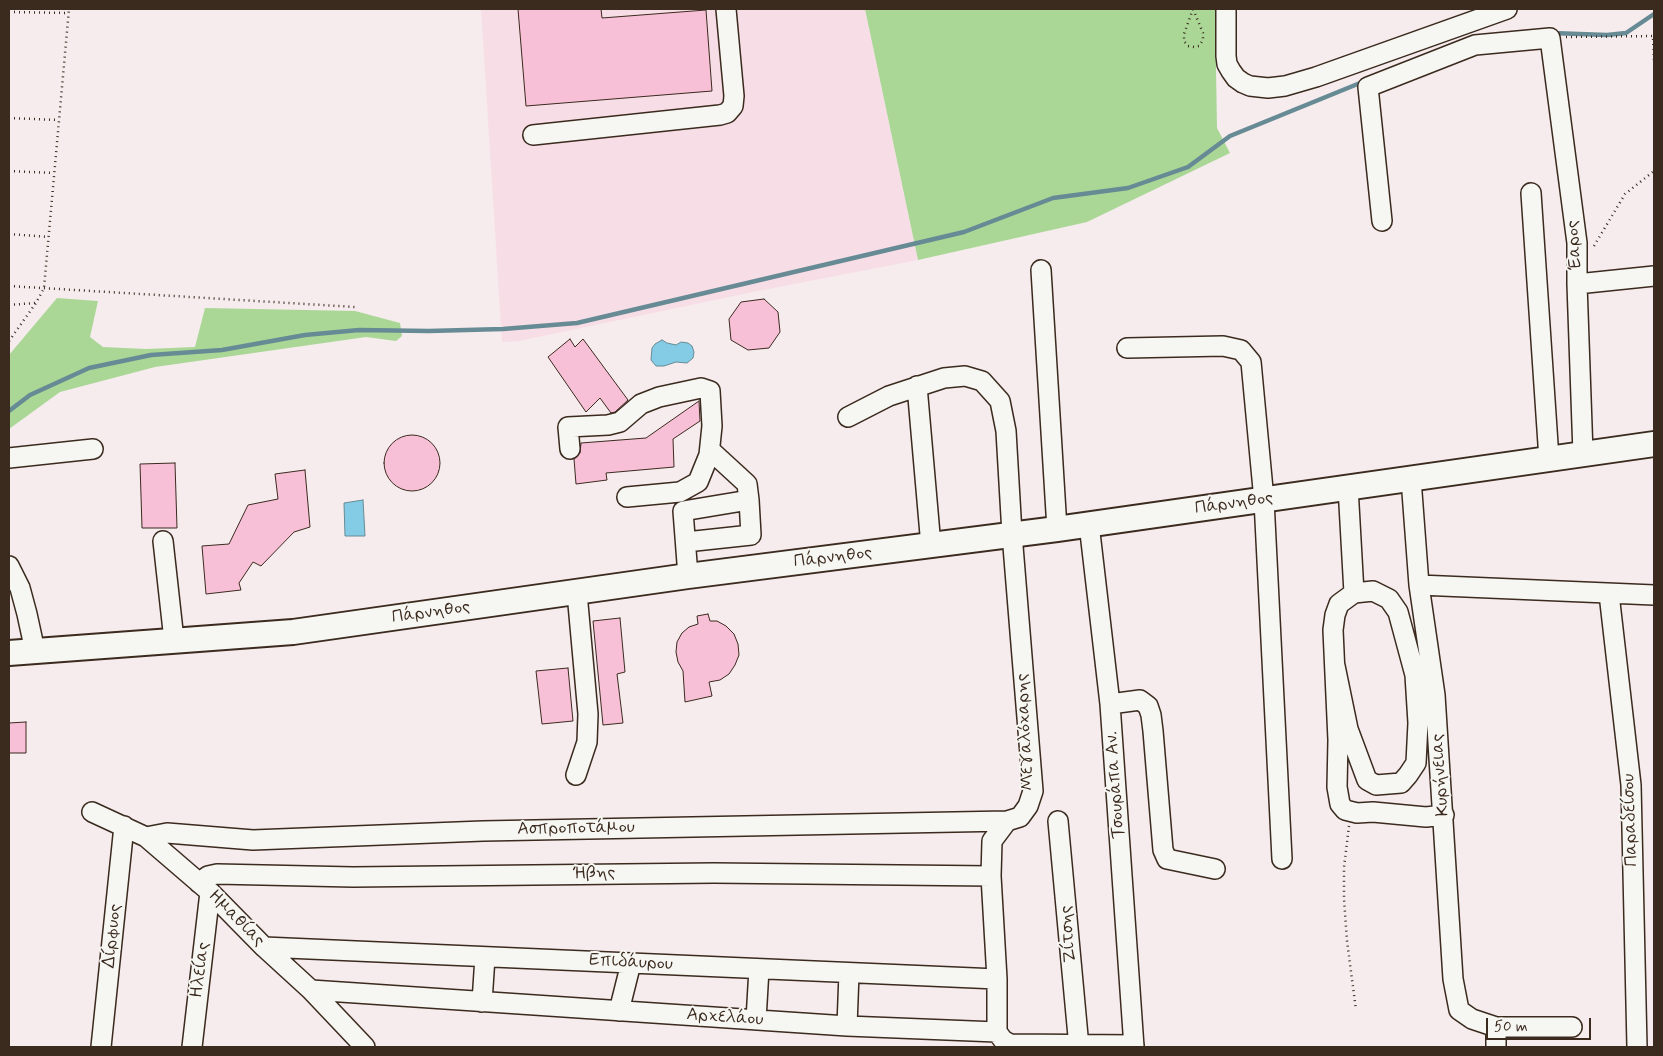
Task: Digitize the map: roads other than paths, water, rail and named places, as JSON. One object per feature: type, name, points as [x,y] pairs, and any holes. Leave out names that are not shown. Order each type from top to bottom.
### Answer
[{"type":"main road","name":"Πάρνηθος","points":[[9,653],[293,632],[688,576],[1012,534],[1057,530],[1654,444]]},
{"type":"street","points":[[532,134],[727,113],[733,106],[734,96],[726,9]]},
{"type":"street","points":[[1226,9],[1227,64],[1236,78],[1243,83],[1250,86],[1268,88],[1285,86],[1316,77],[1507,9]]},
{"type":"street","name":"Έαρος","points":[[1382,221],[1368,87],[1475,45],[1550,38],[1577,243],[1583,454]]},
{"type":"street","points":[[1531,193],[1549,459]]},
{"type":"street","points":[[1041,270],[1057,530]]},
{"type":"street","points":[[1577,284],[1654,276]]},
{"type":"street","points":[[1127,348],[1223,346],[1241,350],[1251,362],[1264,500],[1282,859]]},
{"type":"street","name":"Μεγαλόχαρης","points":[[848,417],[888,396],[944,378],[966,376],[982,381],[1000,402],[1006,431],[1012,534],[1033,791],[1028,806],[1020,817],[1007,821],[992,841],[991,876],[1003,1041]]},
{"type":"street","points":[[917,386],[931,546]]},
{"type":"street","points":[[570,450],[568,427],[608,425],[620,422],[641,404],[659,397],[701,388],[710,391],[712,426],[710,455],[698,482],[681,502],[688,576]]},
{"type":"street","points":[[9,458],[93,449]]},
{"type":"street","points":[[686,542],[751,534],[747,484],[710,450]]},
{"type":"street","name":"Κυρήνειας","points":[[1411,479],[1419,585],[1435,695],[1453,979],[1459,1010],[1472,1019],[1496,1027]]},
{"type":"street","points":[[1348,487],[1354,592]]},
{"type":"street","points":[[628,496],[681,502],[749,500]]},
{"type":"street","name":"Τσουράπα Αν.","points":[[1089,524],[1110,704],[1134,1046]]},
{"type":"street","points":[[163,542],[174,640]]},
{"type":"street","points":[[9,566],[20,588],[35,651]]},
{"type":"street","points":[[1419,585],[1654,595]]},
{"type":"street","points":[[1335,666],[1348,729],[1367,780],[1376,784],[1401,783],[1416,763],[1418,723],[1415,676],[1398,612],[1389,599],[1373,591],[1354,592],[1339,604],[1335,615],[1334,630],[1335,666],[1338,740],[1337,788],[1340,804],[1345,810],[1357,813],[1426,817],[1444,815]]},
{"type":"street","points":[[576,775],[587,742],[588,714],[577,593]]},
{"type":"street","name":"Παραδείσου","points":[[1609,594],[1631,785],[1637,1047]]},
{"type":"street","points":[[1110,704],[1140,700],[1148,706],[1153,731],[1163,850],[1167,859],[1215,869]]},
{"type":"street","name":"Ημαθίας","points":[[92,812],[146,836],[205,887],[264,947],[311,990],[365,1047]]},
{"type":"street","name":"Ασπροποτάμου","points":[[146,836],[167,833],[253,840],[482,831],[1007,821]]},
{"type":"street","name":"Ζίτσης","points":[[1058,821],[1079,1046]]},
{"type":"street","name":"Δίρφυος","points":[[101,1047],[124,826]]},
{"type":"street","name":"Ήβης","points":[[205,887],[208,876],[217,874],[353,877],[714,873],[991,876]]},
{"type":"street","name":"Ηλείας","points":[[192,1047],[205,887]]},
{"type":"street","name":"Επιδάυρου","points":[[264,947],[998,979]]},
{"type":"street","points":[[482,1002],[484,957]]},
{"type":"street","points":[[619,1011],[631,963]]},
{"type":"street","points":[[756,1020],[759,969]]},
{"type":"street","points":[[847,1026],[850,973]]},
{"type":"street","name":"Αρχελάου","points":[[311,990],[847,1026],[1003,1041],[1079,1046],[1134,1046]]},
{"type":"street","points":[[1496,1047],[1496,1027],[1572,1028]]},
{"type":"water","points":[[662,340],[676,345],[681,342],[688,343],[692,346],[694,352],[693,358],[687,363],[676,362],[664,366],[656,366],[651,360],[652,348]]},
{"type":"water","points":[[363,500],[365,536],[345,536],[344,503]]},
{"type":"waterway","points":[[1552,33],[1607,35],[1626,33],[1654,14]]},
{"type":"waterway","points":[[9,411],[30,395],[89,368],[151,355],[222,350],[305,335],[359,330],[503,329],[577,323],[964,232],[1053,198],[1128,188],[1188,167],[1230,136],[1365,81]]}]
